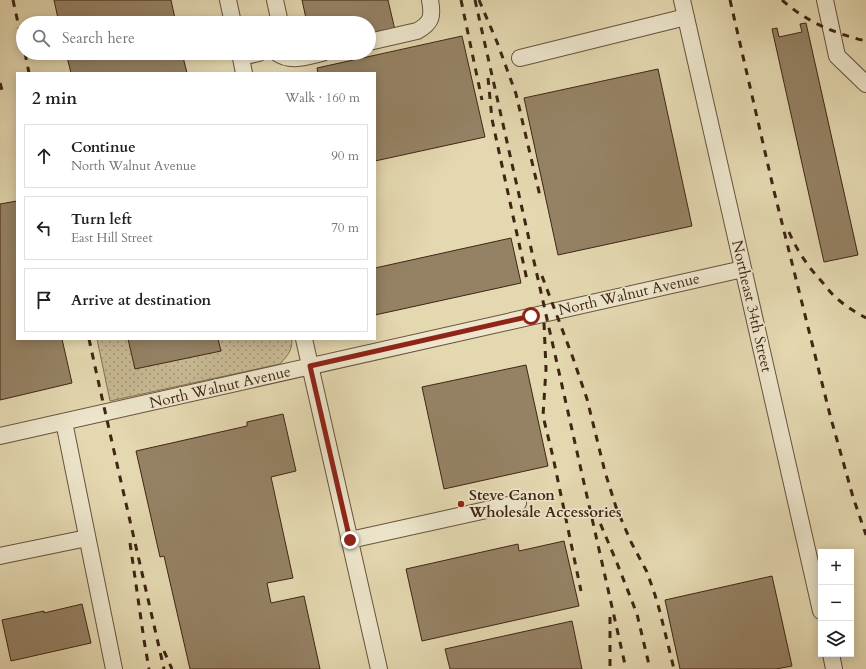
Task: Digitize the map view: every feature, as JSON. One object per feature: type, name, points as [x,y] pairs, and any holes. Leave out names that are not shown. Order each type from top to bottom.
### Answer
[{"type":"street","points":[[228,0],[231,16]]},
{"type":"street","points":[[275,0],[278,16]]},
{"type":"street","points":[[376,40],[417,31],[423,28],[429,22],[432,14],[430,0]]},
{"type":"street","name":"Northeast 34th Street","points":[[682,0],[818,598]]},
{"type":"street","points":[[825,0],[837,56],[866,84]]},
{"type":"street","points":[[520,58],[686,17]]},
{"type":"street","points":[[241,60],[244,72]]},
{"type":"street","name":"North Walnut Avenue","points":[[0,436],[743,269]]},
{"type":"street","points":[[304,340],[379,669]]},
{"type":"street","points":[[64,422],[114,669]]},
{"type":"street","points":[[350,540],[518,503]]},
{"type":"street","points":[[0,556],[88,538]]},
{"type":"street","points":[[832,657],[834,669]]},
{"type":"shaded area","points":[[97,340],[292,340],[289,353],[280,364],[110,401]]},
{"type":"building","points":[[54,0],[171,0],[174,16],[57,16]]},
{"type":"building","points":[[302,0],[388,0],[395,30],[376,34],[376,16],[305,16]]},
{"type":"building","points":[[806,23],[858,255],[824,262],[772,29],[777,28],[779,37],[802,32],[800,24]]},
{"type":"building","points":[[462,36],[485,137],[376,161],[376,72],[318,72],[317,68],[353,60],[376,60],[376,55]]},
{"type":"building","points":[[68,60],[184,60],[187,72],[71,72]]},
{"type":"building","points":[[658,69],[692,226],[558,255],[524,98]]},
{"type":"building","points":[[16,201],[16,340],[62,340],[72,383],[0,400],[0,204]]},
{"type":"building","points":[[511,238],[521,283],[376,315],[376,268]]},
{"type":"building","points":[[128,340],[218,340],[221,351],[135,369]]},
{"type":"building","points":[[526,365],[548,466],[444,489],[422,387]]},
{"type":"building","points":[[283,414],[296,471],[271,477],[293,578],[267,583],[271,603],[304,596],[320,669],[190,669],[164,556],[160,557],[136,451],[247,426],[247,422]]},
{"type":"building","points":[[564,541],[579,606],[422,641],[406,569],[518,544],[519,551]]},
{"type":"building","points":[[772,576],[792,666],[776,669],[680,669],[665,600]]},
{"type":"building","points":[[82,604],[91,643],[11,661],[2,620],[44,611],[44,613]]},
{"type":"building","points":[[572,621],[582,669],[450,669],[445,649]]},
{"type":"railway","points":[[13,0],[16,16]]},
{"type":"railway","points":[[461,0],[482,100]]},
{"type":"railway","points":[[475,0],[626,669]]},
{"type":"railway","points":[[479,0],[497,42],[516,94],[540,196]]},
{"type":"railway","points":[[730,0],[774,191],[830,415],[853,497],[866,535]]},
{"type":"railway","points":[[782,0],[801,15],[821,26],[866,41]]},
{"type":"railway","points":[[26,60],[29,72]]},
{"type":"railway","points":[[488,78],[492,119],[527,280]]},
{"type":"railway","points":[[0,83],[2,90]]},
{"type":"railway","points":[[789,232],[804,259],[837,299],[866,318]]},
{"type":"railway","points":[[542,276],[587,399],[605,472],[616,507],[631,542],[647,572],[655,595],[674,669]]},
{"type":"railway","points":[[544,323],[546,369],[543,416],[581,591]]},
{"type":"railway","points":[[89,340],[164,669]]},
{"type":"railway","points":[[595,511],[637,614],[650,669]]},
{"type":"railway","points":[[130,543],[149,669]]},
{"type":"railway","points":[[610,617],[610,669]]},
{"type":"railway","points":[[164,651],[172,669]]},
{"type":"place","name":"Steve Canon Wholesale Accessories","points":[[461,504]]},
{"type":"route","points":[[350,540],[310,366],[531,316]]}]
